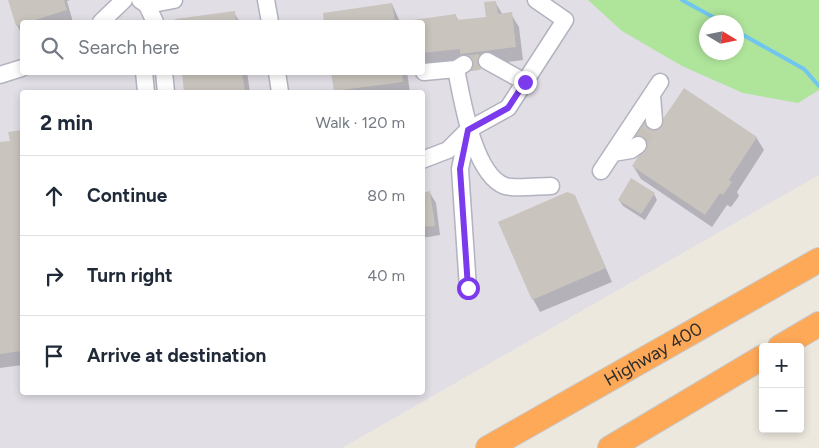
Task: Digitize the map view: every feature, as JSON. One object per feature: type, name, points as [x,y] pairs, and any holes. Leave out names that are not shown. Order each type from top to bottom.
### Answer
[{"type":"highway","name":"Highway 400","points":[[488,448],[819,260]]},
{"type":"highway","points":[[787,343],[819,324]]},
{"type":"highway","points":[[610,448],[759,359]]},
{"type":"street","points":[[103,20],[124,0]]},
{"type":"street","points":[[154,20],[143,2],[174,0]]},
{"type":"street","points":[[266,0],[270,20]]},
{"type":"street","points":[[425,159],[448,150],[468,130],[508,108],[565,20],[536,0]]},
{"type":"street","points":[[487,61],[525,82]]},
{"type":"street","points":[[425,72],[460,66],[468,130],[460,169],[468,288]]},
{"type":"street","points":[[0,75],[20,69]]},
{"type":"street","points":[[144,75],[146,90]]},
{"type":"street","points":[[164,75],[166,90]]},
{"type":"street","points":[[277,75],[280,90]]},
{"type":"street","points":[[602,171],[656,89],[654,121]]},
{"type":"street","points":[[468,130],[488,171],[505,186],[551,186]]},
{"type":"street","points":[[613,153],[631,150],[638,145]]},
{"type":"shaded area","points":[[0,0],[819,0],[819,175],[342,448],[0,448]]},
{"type":"green space","points":[[588,0],[819,0],[819,90],[798,103],[743,93],[682,66],[622,31]]},
{"type":"building","points":[[8,0],[64,0],[67,10],[35,20],[20,20],[20,25],[16,26]]},
{"type":"building","points":[[496,1],[498,14],[512,12],[516,47],[460,54],[460,49],[425,53],[425,20],[413,20],[456,14],[457,20],[486,17],[484,2]]},
{"type":"building","points":[[392,3],[395,20],[324,20],[323,13]]},
{"type":"building","points":[[235,11],[236,20],[175,20]]},
{"type":"building","points":[[182,75],[242,75],[245,90],[184,90]]},
{"type":"building","points":[[331,75],[402,75],[403,82],[334,90]]},
{"type":"building","points":[[684,88],[757,137],[729,180],[732,182],[723,195],[720,193],[705,215],[632,166],[644,148],[630,139],[646,116],[659,125]]},
{"type":"building","points":[[20,130],[20,351],[0,354],[0,142],[10,141],[8,132]]},
{"type":"building","points":[[631,178],[655,193],[641,214],[618,200]]},
{"type":"building","points":[[430,191],[435,226],[425,227],[425,192]]},
{"type":"building","points":[[567,192],[575,195],[606,268],[532,300],[498,222]]},
{"type":"waterway","points":[[682,0],[709,15]]},
{"type":"waterway","points":[[744,35],[804,69],[819,86]]},
{"type":"tunnel","points":[[464,64],[487,61]]},
{"type":"tunnel","points":[[638,145],[654,121]]},
{"type":"route","points":[[468,288],[460,169],[468,130],[508,108],[525,82]]}]
